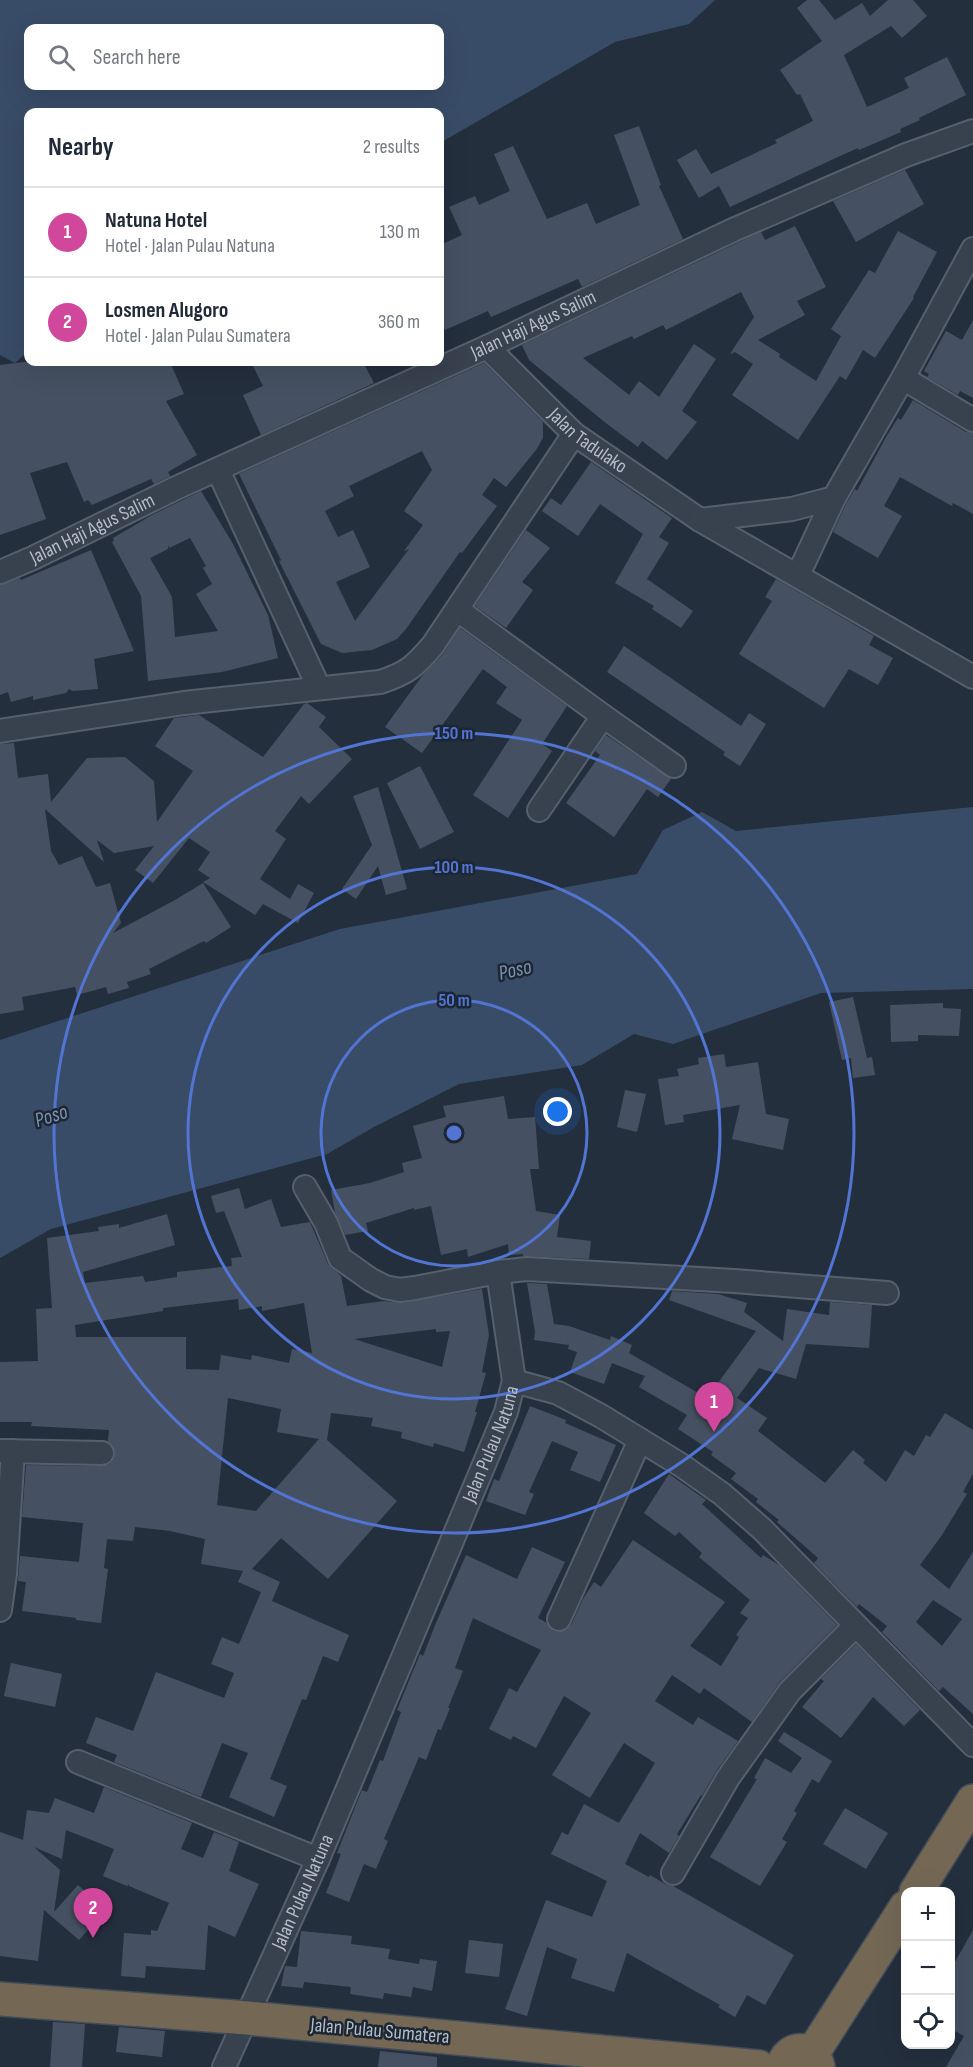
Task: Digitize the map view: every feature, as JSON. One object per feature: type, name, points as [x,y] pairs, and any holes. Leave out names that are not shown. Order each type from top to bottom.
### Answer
[{"type":"highway","points":[[919,1887],[973,1802]]},
{"type":"highway","points":[[783,2067],[786,2058],[795,2051],[801,2050],[815,2061],[901,1915]]},
{"type":"highway","name":"Jalan Pulau Sumatera","points":[[0,1999],[247,2018],[759,2067]]},
{"type":"street","name":"Jalan Haji Agus Salim","points":[[0,572],[176,488],[487,347],[733,230],[906,155],[973,131]]},
{"type":"street","points":[[973,249],[834,498],[798,575],[973,677]]},
{"type":"street","name":"Jalan Tadulako","points":[[487,347],[574,434],[700,520],[798,575]]},
{"type":"street","points":[[903,378],[973,420]]},
{"type":"street","points":[[0,731],[184,703],[380,681],[401,675],[416,665],[434,645],[574,434]]},
{"type":"street","points":[[218,470],[319,688]]},
{"type":"street","points":[[700,520],[792,509],[834,498]]},
{"type":"street","points":[[458,610],[674,766]]},
{"type":"street","points":[[539,810],[603,716]]},
{"type":"street","points":[[305,1187],[326,1223],[340,1258],[371,1281],[400,1290],[527,1269],[735,1281],[887,1293]]},
{"type":"street","points":[[498,1272],[514,1381]]},
{"type":"street","name":"Jalan Pulau Natuna","points":[[224,2067],[318,1859],[506,1413],[514,1381],[558,1393],[601,1416],[681,1465],[722,1494],[762,1529],[973,1745]]},
{"type":"street","points":[[559,1619],[640,1440]]},
{"type":"street","points":[[0,1610],[5,1574],[6,1451],[102,1453]]},
{"type":"street","points":[[673,1874],[728,1778],[790,1691],[855,1626]]},
{"type":"street","points":[[78,1762],[318,1859]]},
{"type":"water","points":[[0,0],[715,0],[689,24],[615,42],[444,141],[444,108],[24,108],[24,355],[15,363],[0,355]]},
{"type":"water","name":"Poso","points":[[973,807],[973,989],[821,993],[673,1044],[634,1034],[582,1065],[459,1084],[374,1127],[327,1154],[51,1229],[0,1258],[0,1040],[340,929],[637,874],[663,830],[702,812],[736,831]]},
{"type":"building","points":[[807,0],[819,0],[835,20],[862,3],[870,16],[888,0],[913,0],[927,16],[902,38],[891,26],[844,55],[867,107],[909,88],[904,78],[947,57],[966,95],[919,118],[920,120],[900,129],[901,132],[859,150],[858,148],[730,207],[719,186],[699,198],[677,160],[696,149],[711,174],[777,143],[775,140],[813,121],[800,94],[797,95],[780,70],[822,41],[797,8]]},
{"type":"building","points":[[639,126],[661,185],[659,186],[683,239],[582,287],[578,279],[491,317],[488,311],[445,330],[444,243],[462,235],[449,207],[475,196],[479,205],[510,191],[494,154],[513,146],[547,219],[587,203],[596,224],[640,205],[614,135]]},
{"type":"building","points":[[905,170],[924,204],[856,242],[833,201]]},
{"type":"building","points":[[795,226],[826,287],[797,301],[805,315],[758,340],[816,381],[841,336],[831,329],[869,270],[875,273],[898,231],[937,252],[914,298],[875,358],[863,350],[846,380],[840,376],[798,440],[732,395],[753,364],[735,352],[730,354],[754,317],[741,292],[666,330],[663,325],[634,339],[632,336],[583,358],[629,395],[639,381],[659,397],[694,344],[716,359],[682,411],[697,422],[667,460],[642,441],[638,447],[529,360],[522,345],[761,232],[765,240]]},
{"type":"building","points":[[973,320],[973,398],[960,391],[958,395],[927,377],[929,374],[924,371],[946,331],[962,340]]},
{"type":"building","points":[[24,362],[24,366],[172,366],[184,394],[166,401],[197,455],[168,472],[170,476],[154,484],[151,479],[92,505],[88,500],[84,502],[67,462],[30,473],[46,519],[0,535],[0,365]]},
{"type":"building","points":[[484,363],[543,422],[543,438],[506,487],[494,478],[482,495],[497,506],[462,553],[460,552],[406,629],[397,639],[372,650],[342,653],[321,644],[239,474]],"holes":[[[422,451],[432,470],[404,511],[423,525],[404,551],[409,549],[355,621],[336,582],[370,567],[353,530],[338,537],[325,511],[354,496],[349,486]]]},
{"type":"building","points":[[253,366],[365,366],[374,383],[261,435],[243,395],[263,386]]},
{"type":"building","points":[[913,400],[966,432],[973,433],[973,514],[953,503],[952,506],[900,477],[884,506],[902,516],[878,558],[833,532],[846,504],[855,489],[857,491],[886,437],[898,418],[901,420]]},
{"type":"building","points":[[591,462],[672,518],[659,537],[669,543],[647,579],[693,611],[681,628],[652,609],[654,606],[615,583],[643,534],[600,504],[578,536],[542,511],[551,498],[561,505]]},
{"type":"building","points":[[201,491],[233,544],[268,615],[278,658],[222,672],[148,681],[141,596],[112,542],[113,538],[152,515]],"holes":[[[190,538],[206,566],[203,568],[212,584],[196,594],[218,631],[175,637],[172,597],[150,558],[168,549],[168,545],[169,548]]]},
{"type":"building","points":[[526,530],[550,548],[522,582],[533,590],[506,628],[475,606]]},
{"type":"building","points":[[91,550],[134,651],[94,659],[98,689],[73,691],[69,689],[66,693],[33,700],[33,696],[11,702],[8,692],[0,695],[0,585],[20,578],[21,580]]},
{"type":"building","points":[[776,579],[874,636],[869,645],[893,658],[878,685],[849,669],[824,708],[739,654],[772,601],[765,597]]},
{"type":"building","points":[[460,628],[567,706],[542,744],[552,751],[508,818],[473,795],[522,720],[496,703],[507,687],[483,669],[422,753],[385,727],[422,676],[443,654]]},
{"type":"building","points":[[624,646],[741,726],[749,713],[766,724],[740,766],[723,755],[725,752],[607,672]]},
{"type":"building","points":[[307,703],[326,717],[319,727],[352,759],[309,804],[301,796],[275,831],[286,839],[260,879],[290,899],[298,884],[314,893],[298,923],[263,904],[255,915],[203,882],[210,878],[198,870],[210,852],[189,838],[153,883],[135,870],[154,846],[114,853],[97,840],[104,862],[45,809],[51,851],[59,865],[82,856],[96,887],[110,883],[121,923],[113,933],[203,883],[231,927],[206,943],[204,941],[149,969],[151,974],[127,982],[129,988],[108,994],[106,987],[77,995],[75,987],[22,997],[24,1010],[0,1014],[0,744],[14,743],[18,778],[48,774],[51,802],[87,758],[125,757],[154,781],[157,822],[193,771],[155,746],[174,718],[199,715],[263,757]]},
{"type":"building","points":[[606,735],[671,779],[658,797],[647,789],[614,837],[566,803],[600,755],[595,751]]},
{"type":"building","points":[[420,766],[454,832],[420,849],[387,783]]},
{"type":"building","points":[[378,787],[407,889],[386,895],[378,866],[356,899],[342,889],[372,845],[353,796]]},
{"type":"building","points":[[853,997],[867,1058],[872,1057],[875,1075],[853,1078],[851,1058],[842,1060],[829,1002]]},
{"type":"building","points":[[943,1003],[943,1008],[961,1009],[959,1036],[918,1035],[918,1041],[891,1042],[890,1005]]},
{"type":"building","points":[[724,1054],[726,1067],[758,1062],[766,1114],[789,1119],[783,1150],[732,1139],[740,1105],[683,1115],[684,1122],[665,1125],[658,1079],[679,1076],[677,1069],[699,1064],[698,1058]]},
{"type":"building","points":[[625,1090],[646,1094],[637,1132],[617,1127]]},
{"type":"building","points":[[504,1096],[508,1119],[535,1117],[539,1169],[530,1169],[536,1211],[560,1215],[557,1237],[591,1241],[589,1259],[509,1255],[508,1244],[468,1257],[467,1249],[441,1255],[431,1206],[414,1210],[414,1208],[366,1223],[368,1231],[345,1235],[335,1212],[331,1190],[370,1183],[404,1172],[402,1163],[422,1158],[413,1126],[446,1117],[443,1106]]},
{"type":"building","points":[[239,1188],[245,1209],[271,1199],[281,1227],[310,1222],[328,1264],[341,1276],[347,1306],[384,1301],[402,1303],[482,1289],[489,1335],[482,1372],[486,1373],[464,1452],[434,1443],[433,1447],[401,1438],[402,1432],[371,1426],[373,1418],[331,1413],[327,1440],[397,1501],[328,1579],[281,1538],[252,1569],[280,1582],[272,1601],[349,1635],[338,1662],[323,1656],[306,1700],[302,1699],[270,1779],[287,1786],[274,1817],[229,1797],[248,1753],[222,1743],[201,1797],[114,1762],[117,1755],[86,1743],[96,1717],[133,1731],[156,1672],[224,1698],[234,1673],[211,1664],[222,1637],[239,1644],[261,1592],[238,1582],[243,1571],[201,1564],[205,1539],[170,1531],[135,1527],[133,1541],[107,1539],[104,1568],[108,1569],[101,1623],[22,1611],[26,1582],[18,1581],[20,1556],[79,1562],[83,1523],[22,1517],[26,1465],[102,1466],[113,1460],[115,1453],[108,1441],[109,1430],[31,1426],[32,1422],[0,1422],[0,1362],[38,1361],[36,1309],[52,1308],[47,1238],[99,1231],[98,1227],[119,1224],[119,1228],[167,1214],[175,1245],[83,1272],[85,1283],[143,1276],[145,1282],[177,1277],[177,1272],[232,1266],[231,1258],[242,1257],[224,1211],[216,1213],[211,1196]],"holes":[[[238,1299],[239,1310],[262,1306],[262,1311],[304,1303],[312,1353],[292,1349],[289,1363],[252,1355],[251,1360],[221,1355],[219,1370],[186,1369],[186,1337],[76,1337],[75,1325],[163,1311],[163,1308]],[[436,1329],[436,1332],[450,1331],[442,1367],[354,1339]],[[228,1398],[281,1409],[277,1432],[319,1439],[256,1511],[217,1505]]]},
{"type":"building","points":[[527,1283],[547,1284],[554,1324],[569,1326],[610,1340],[611,1336],[632,1345],[629,1353],[707,1398],[756,1331],[669,1300],[672,1291],[718,1294],[747,1303],[744,1312],[783,1341],[787,1309],[829,1315],[830,1302],[872,1305],[869,1348],[806,1344],[796,1379],[759,1368],[737,1398],[767,1418],[758,1431],[825,1483],[853,1450],[865,1460],[863,1463],[886,1482],[905,1450],[914,1456],[926,1435],[930,1437],[945,1413],[973,1430],[973,1474],[963,1492],[967,1494],[920,1565],[949,1589],[973,1552],[973,1714],[943,1687],[939,1691],[882,1632],[887,1626],[859,1604],[857,1607],[814,1563],[818,1558],[777,1522],[779,1520],[756,1502],[758,1499],[731,1479],[736,1473],[711,1455],[713,1452],[678,1429],[687,1415],[639,1387],[645,1376],[612,1363],[604,1384],[570,1372],[577,1352],[568,1349],[569,1345],[534,1340],[535,1332]],"holes":[[[933,1600],[962,1619],[942,1646],[916,1622]]]},
{"type":"building","points":[[530,1406],[566,1420],[565,1423],[616,1445],[600,1482],[570,1470],[578,1452],[552,1441],[529,1492],[534,1494],[525,1515],[486,1501],[494,1479],[499,1481]]},
{"type":"building","points":[[669,1474],[706,1500],[702,1504],[761,1558],[763,1555],[779,1565],[837,1625],[780,1682],[752,1722],[704,1688],[700,1694],[672,1675],[655,1701],[693,1725],[698,1717],[738,1741],[701,1795],[677,1834],[679,1836],[669,1853],[640,1833],[625,1864],[649,1877],[650,1875],[673,1886],[794,1955],[765,2005],[747,1995],[735,2017],[718,2007],[720,2005],[627,1953],[614,1992],[571,1978],[577,1959],[547,1947],[527,2016],[505,2009],[546,1900],[592,1917],[607,1881],[551,1854],[562,1832],[568,1835],[584,1804],[619,1823],[655,1763],[624,1743],[590,1798],[552,1775],[591,1713],[564,1696],[536,1748],[513,1736],[511,1740],[489,1729],[509,1688],[517,1692],[541,1650],[473,1618],[455,1668],[463,1671],[448,1708],[450,1708],[441,1730],[438,1729],[426,1760],[419,1757],[384,1839],[388,1841],[376,1869],[364,1864],[349,1902],[326,1893],[341,1854],[337,1853],[361,1792],[362,1790],[367,1792],[380,1760],[383,1761],[401,1712],[397,1710],[466,1555],[517,1579],[532,1547],[565,1562],[538,1618],[547,1623],[553,1631],[560,1632],[571,1625],[594,1582],[601,1587],[633,1540],[725,1602],[690,1646],[721,1666],[739,1637],[736,1635],[748,1618],[740,1613],[750,1600],[699,1557],[702,1553],[679,1532],[675,1536],[644,1513]]},
{"type":"building","points":[[856,1644],[920,1710],[904,1726],[873,1697],[841,1738],[802,1707],[824,1681],[821,1679]]},
{"type":"building","points":[[11,1663],[62,1674],[55,1707],[4,1696]]},
{"type":"building","points":[[784,1732],[832,1761],[819,1783],[812,1779],[782,1839],[787,1842],[760,1886],[710,1857],[757,1779],[754,1778],[765,1758],[791,1773],[802,1758],[778,1741]]},
{"type":"building","points":[[104,1787],[192,1823],[181,1849],[203,1858],[214,1832],[239,1842],[229,1871],[259,1884],[235,1937],[208,1925],[205,1970],[146,1966],[145,1978],[121,1976],[124,1933],[151,1935],[151,1930],[157,1931],[169,1903],[129,1886],[129,1884],[127,1886],[103,1876],[114,1849],[66,1830],[62,1859],[34,1847],[60,1870],[54,1912],[78,1885],[106,1910],[79,1940],[44,1910],[38,1961],[0,1956],[0,1832],[23,1840],[27,1810],[49,1813],[55,1798],[94,1813]]},
{"type":"building","points":[[845,1808],[888,1833],[866,1869],[823,1844]]},
{"type":"building","points":[[973,1930],[973,2067],[946,2067],[964,2036],[955,2031],[955,1962]]},
{"type":"building","points":[[301,1931],[352,1936],[351,1944],[390,1949],[388,1959],[419,1964],[420,1959],[437,1961],[432,1991],[413,1987],[411,1997],[384,1993],[383,1999],[350,1994],[351,1987],[304,1982],[303,1988],[281,1986],[285,1966],[297,1967]]},
{"type":"building","points":[[469,1940],[503,1944],[499,1977],[465,1973]]},
{"type":"building","points":[[53,2022],[85,2024],[82,2067],[50,2067]]},
{"type":"building","points":[[119,2027],[165,2031],[162,2057],[116,2052]]},
{"type":"building","points":[[380,2051],[437,2057],[437,2067],[378,2067]]},
{"type":"place","name":"Natuna Hotel","points":[[714,1432]]},
{"type":"place","name":"Losmen Alugoro","points":[[93,1938]]}]
